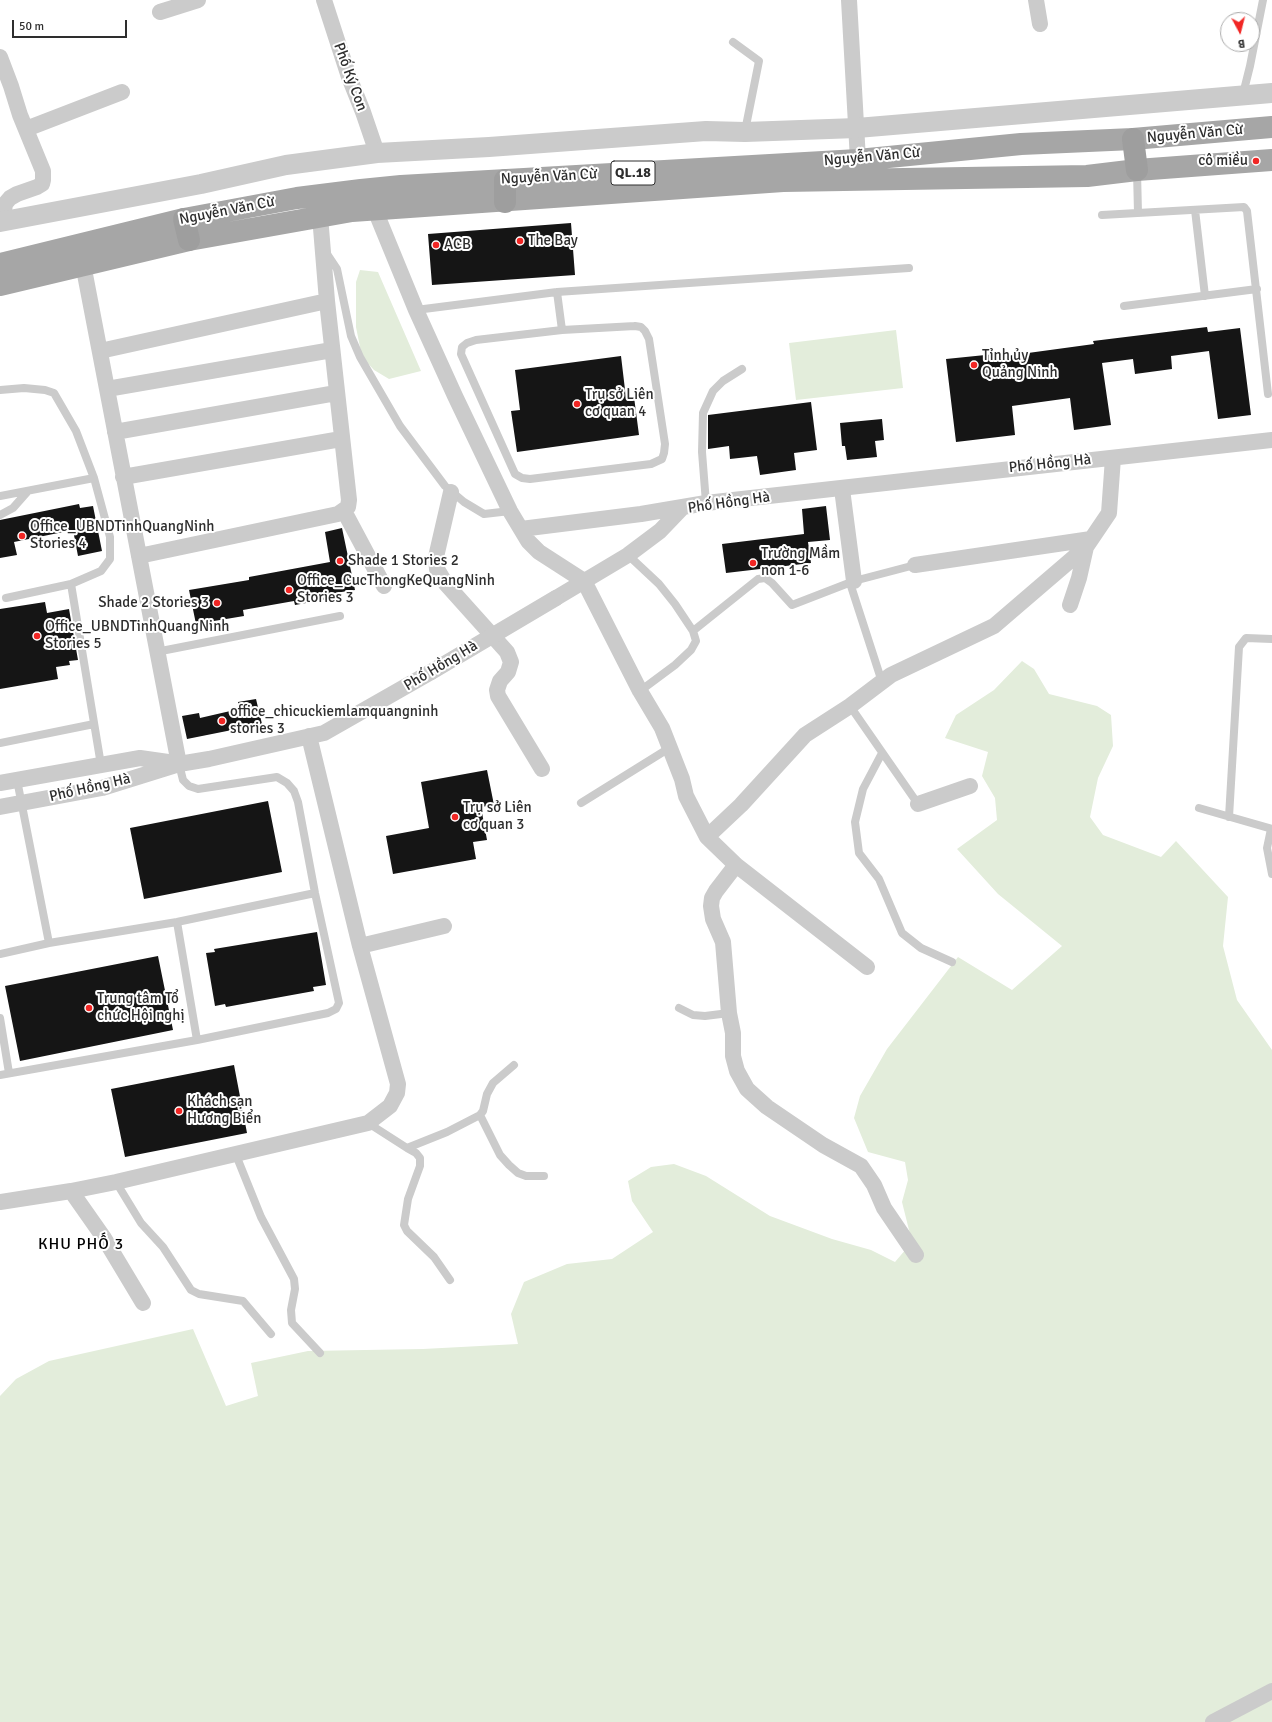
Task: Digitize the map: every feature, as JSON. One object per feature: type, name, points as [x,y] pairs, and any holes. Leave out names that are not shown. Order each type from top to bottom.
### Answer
[{"type":"highway","points":[[1134,139],[1137,170]]},
{"type":"highway","points":[[505,180],[505,202]]},
{"type":"highway","points":[[184,219],[189,240]]},
{"type":"main road","name":"Nguyễn Văn Cừ","points":[[0,264],[184,219],[297,198],[360,190],[505,180],[858,160],[1021,144],[1134,139],[1272,127]]},
{"type":"main road","name":"Nguyễn Văn Cừ","points":[[0,285],[83,264],[189,240],[320,216],[375,210],[505,202],[783,181],[1087,176],[1137,170],[1272,160]]},
{"type":"street","points":[[160,12],[198,0]]},
{"type":"street","name":"Phố Ký Con","points":[[324,0],[376,153]]},
{"type":"street","points":[[848,0],[858,160]]},
{"type":"street","points":[[1036,0],[1040,24]]},
{"type":"street","points":[[0,57],[20,115],[43,171],[42,184],[17,194],[5,204],[3,222]]},
{"type":"street","points":[[26,129],[122,92]]},
{"type":"street","name":"Nguyễn Văn Cừ","points":[[3,222],[201,184],[286,165],[376,153],[489,147],[706,131],[745,132],[857,128],[1272,93]]},
{"type":"street","points":[[375,210],[416,310],[510,511],[528,541],[539,552],[584,581],[640,691],[662,728],[670,747],[686,796],[707,837],[736,866],[867,968]]},
{"type":"street","points":[[139,556],[338,514],[348,507],[349,500],[336,393],[320,216]]},
{"type":"street","points":[[83,264],[178,764]]},
{"type":"street","points":[[100,351],[327,301]]},
{"type":"street","points":[[107,389],[332,350]]},
{"type":"street","points":[[115,432],[336,393]]},
{"type":"street","points":[[123,477],[341,439]]},
{"type":"street","name":"Phố Hồng Hà","points":[[0,807],[102,788],[178,764],[309,736],[334,728],[628,555],[660,531],[683,507],[1272,440]]},
{"type":"street","points":[[707,837],[740,805],[805,735],[850,706],[890,675],[994,626],[1088,543],[1109,513],[1113,458]]},
{"type":"street","points":[[842,489],[852,582]]},
{"type":"street","points":[[451,492],[436,557],[437,569],[446,584],[507,652],[511,662],[508,672],[500,681],[497,690],[498,696],[542,769]]},
{"type":"street","points":[[521,529],[641,514],[683,507]]},
{"type":"street","points":[[344,511],[384,586]]},
{"type":"street","points":[[915,565],[1088,543]]},
{"type":"street","points":[[1070,605],[1088,543]]},
{"type":"street","points":[[0,1202],[71,1191],[116,1182],[368,1123],[390,1106],[397,1094],[398,1084],[360,946],[309,736]]},
{"type":"street","name":"Phố Hồng Hà","points":[[0,783],[140,758],[178,764]]},
{"type":"street","points":[[918,804],[970,786]]},
{"type":"street","points":[[736,866],[716,891],[711,906],[713,919],[723,942],[729,1013],[733,1033],[735,1064],[737,1071],[747,1088],[767,1107],[823,1145],[861,1166],[874,1185],[884,1208],[916,1255]]},
{"type":"street","points":[[360,946],[444,926]]},
{"type":"street","points":[[71,1191],[104,1238],[144,1303]]},
{"type":"street","points":[[1213,1722],[1272,1691]]},
{"type":"lane","points":[[1242,95],[1250,66],[1263,0]]},
{"type":"lane","points":[[733,42],[759,61],[745,132]]},
{"type":"lane","points":[[1137,170],[1138,213]]},
{"type":"lane","points":[[1102,215],[1244,207],[1247,211],[1268,394]]},
{"type":"lane","points":[[1195,210],[1205,296]]},
{"type":"lane","points":[[322,247],[337,269],[351,336],[360,357],[400,426],[451,492],[484,514],[510,511]]},
{"type":"lane","points":[[416,310],[557,292],[908,268]]},
{"type":"lane","points":[[1124,306],[1257,290]]},
{"type":"lane","points":[[557,292],[562,330]]},
{"type":"lane","points":[[635,326],[641,327],[645,331],[649,339],[665,444],[662,459],[651,464],[530,478],[522,478],[515,474],[461,354],[462,347],[467,343],[476,340],[562,330],[635,326]]},
{"type":"lane","points":[[706,504],[702,459],[703,413],[713,391],[723,380],[742,369]]},
{"type":"lane","points":[[0,390],[24,388],[45,390],[54,393],[76,431],[94,478],[110,537],[110,559],[101,570],[71,584],[6,598]]},
{"type":"lane","points":[[0,496],[94,478]]},
{"type":"lane","points":[[0,515],[13,508],[28,491]]},
{"type":"lane","points":[[628,555],[658,584],[675,604],[693,631],[696,641],[691,650],[640,691]]},
{"type":"lane","points":[[693,631],[758,579],[765,578],[772,583],[792,604],[852,582],[915,565]]},
{"type":"lane","points":[[852,582],[882,682]]},
{"type":"lane","points":[[71,584],[101,765]]},
{"type":"lane","points":[[156,652],[340,616]]},
{"type":"lane","points":[[1229,817],[1239,647],[1246,638],[1272,639]]},
{"type":"lane","points":[[850,706],[918,804]]},
{"type":"lane","points":[[0,743],[94,724]]},
{"type":"lane","points":[[581,803],[670,747]]},
{"type":"lane","points":[[882,753],[863,788],[855,822],[859,853],[879,879],[902,933],[921,948],[952,962]]},
{"type":"lane","points":[[0,1074],[197,1040],[328,1013],[336,1009],[339,1003],[339,996],[315,893],[298,802],[294,791],[287,783],[277,777],[198,789],[189,786],[183,780],[178,764]]},
{"type":"lane","points":[[17,780],[49,943]]},
{"type":"lane","points":[[1199,808],[1272,829],[1267,848],[1272,874]]},
{"type":"lane","points":[[0,954],[49,943],[177,922],[315,893]]},
{"type":"lane","points":[[177,922],[197,1040]]},
{"type":"lane","points":[[679,1008],[693,1016],[729,1013]]},
{"type":"lane","points":[[0,1018],[9,1073]]},
{"type":"lane","points":[[407,1148],[453,1130],[480,1115],[483,1111],[487,1094],[493,1083],[514,1065]]},
{"type":"lane","points":[[480,1115],[500,1155],[509,1166],[518,1173],[526,1176],[544,1176]]},
{"type":"lane","points":[[368,1123],[416,1153],[420,1158],[420,1166],[408,1199],[404,1225],[407,1231],[434,1257],[450,1280]]},
{"type":"lane","points":[[236,1154],[261,1217],[294,1279],[295,1289],[291,1310],[292,1323],[320,1353]]},
{"type":"lane","points":[[116,1182],[141,1223],[168,1253],[191,1290],[199,1294],[243,1301],[270,1334]]},
{"type":"green space","points":[[360,270],[378,272],[421,371],[389,379],[374,370],[362,357],[356,327],[356,282]]},
{"type":"green space","points":[[896,330],[903,388],[796,400],[789,343]]},
{"type":"green space","points":[[1022,661],[1034,669],[1049,694],[1097,706],[1111,715],[1113,746],[1098,778],[1090,817],[1103,835],[1161,857],[1176,841],[1228,897],[1223,946],[1237,1000],[1272,1050],[1272,1722],[0,1722],[0,1396],[16,1379],[49,1361],[193,1329],[226,1406],[258,1396],[251,1363],[308,1351],[423,1349],[518,1344],[511,1314],[524,1282],[567,1264],[612,1259],[653,1232],[632,1201],[628,1181],[651,1167],[674,1164],[706,1176],[770,1216],[832,1239],[871,1250],[895,1262],[912,1242],[902,1202],[908,1180],[905,1162],[868,1152],[854,1118],[860,1096],[887,1049],[958,957],[1012,990],[1062,946],[998,894],[957,849],[997,820],[995,798],[982,776],[988,752],[945,738],[956,715],[994,690]]},
{"type":"building","points":[[571,223],[575,275],[432,285],[428,234]]},
{"type":"building","points":[[1207,327],[1208,332],[1240,328],[1251,415],[1218,419],[1209,351],[1171,356],[1172,369],[1135,374],[1133,359],[1102,363],[1111,425],[1074,430],[1070,398],[1012,406],[1015,435],[956,442],[946,359],[1005,353],[1006,356],[1094,344],[1093,341]]},
{"type":"building","name":"Trụ sở Liên cơ quan 4","points":[[621,356],[626,398],[634,397],[639,435],[517,452],[511,411],[520,410],[515,370]]},
{"type":"building","points":[[811,402],[817,450],[794,453],[796,470],[760,475],[757,456],[730,459],[729,446],[708,449],[708,415]]},
{"type":"building","points":[[882,419],[884,440],[875,441],[877,457],[847,460],[845,446],[842,446],[840,423]]},
{"type":"building","name":"Office_UBNDTinhQuangNinh Stories 4","points":[[79,504],[80,508],[93,506],[102,551],[78,556],[73,530],[14,542],[17,555],[0,558],[0,520]]},
{"type":"building","points":[[826,506],[830,540],[808,542],[811,563],[726,573],[722,544],[804,534],[802,509]]},
{"type":"building","points":[[342,528],[355,590],[328,594],[328,599],[295,605],[294,601],[243,610],[244,616],[196,624],[189,590],[249,580],[249,577],[330,562],[325,532]]},
{"type":"building","name":"Office_UBNDTinhQuangNinh Stories 5","points":[[45,602],[47,613],[69,609],[78,660],[69,661],[70,665],[56,667],[58,679],[0,689],[0,609]]},
{"type":"building","name":"office_chicuckiemlamquangninh stories 3","points":[[256,699],[262,724],[187,739],[182,716],[199,713],[200,718],[239,709],[238,702]]},
{"type":"building","name":"Trụ sở Liên cơ quan 3","points":[[487,770],[494,805],[481,807],[487,840],[473,842],[476,859],[393,874],[386,836],[429,828],[421,782]]},
{"type":"building","points":[[268,801],[282,872],[144,899],[130,828]]},
{"type":"building","points":[[317,932],[326,985],[313,987],[314,991],[226,1007],[225,1004],[215,1006],[206,953],[215,952],[214,949]]},
{"type":"building","name":"Trung tâm Tổ chức Hội nghị","points":[[158,956],[173,1030],[20,1061],[5,986]]},
{"type":"building","name":"Khách sạn Hương Biển","points":[[234,1065],[247,1133],[125,1157],[111,1089]]},
{"type":"place","name":"cô miều","points":[[1256,161]]},
{"type":"place","name":"The Bay","points":[[520,241]]},
{"type":"place","name":"ACB","points":[[436,245]]},
{"type":"place","name":"Tỉnh ủy Quảng Ninh","points":[[974,365]]},
{"type":"place","name":"Trụ sở Liên cơ quan 4","points":[[577,404]]},
{"type":"place","name":"Office_UBNDTinhQuangNinh Stories 4","points":[[22,536]]},
{"type":"place","name":"Shade 1 Stories 2","points":[[340,561]]},
{"type":"place","name":"Trường Mầm non 1-6","points":[[753,563]]},
{"type":"place","name":"Office_CucThongKeQuangNinh Stories 3","points":[[289,590]]},
{"type":"place","name":"Shade 2 Stories 3","points":[[217,603]]},
{"type":"place","name":"Office_UBNDTinhQuangNinh Stories 5","points":[[37,636]]},
{"type":"place","name":"office_chicuckiemlamquangninh stories 3","points":[[222,721]]},
{"type":"place","name":"Trụ sở Liên cơ quan 3","points":[[455,817]]},
{"type":"place","name":"Trung tâm Tổ chức Hội nghị","points":[[89,1008]]},
{"type":"place","name":"Khách sạn Hương Biển","points":[[179,1111]]},
{"type":"district","name":"KHU PHỐ 3","points":[[81,1245]]}]
